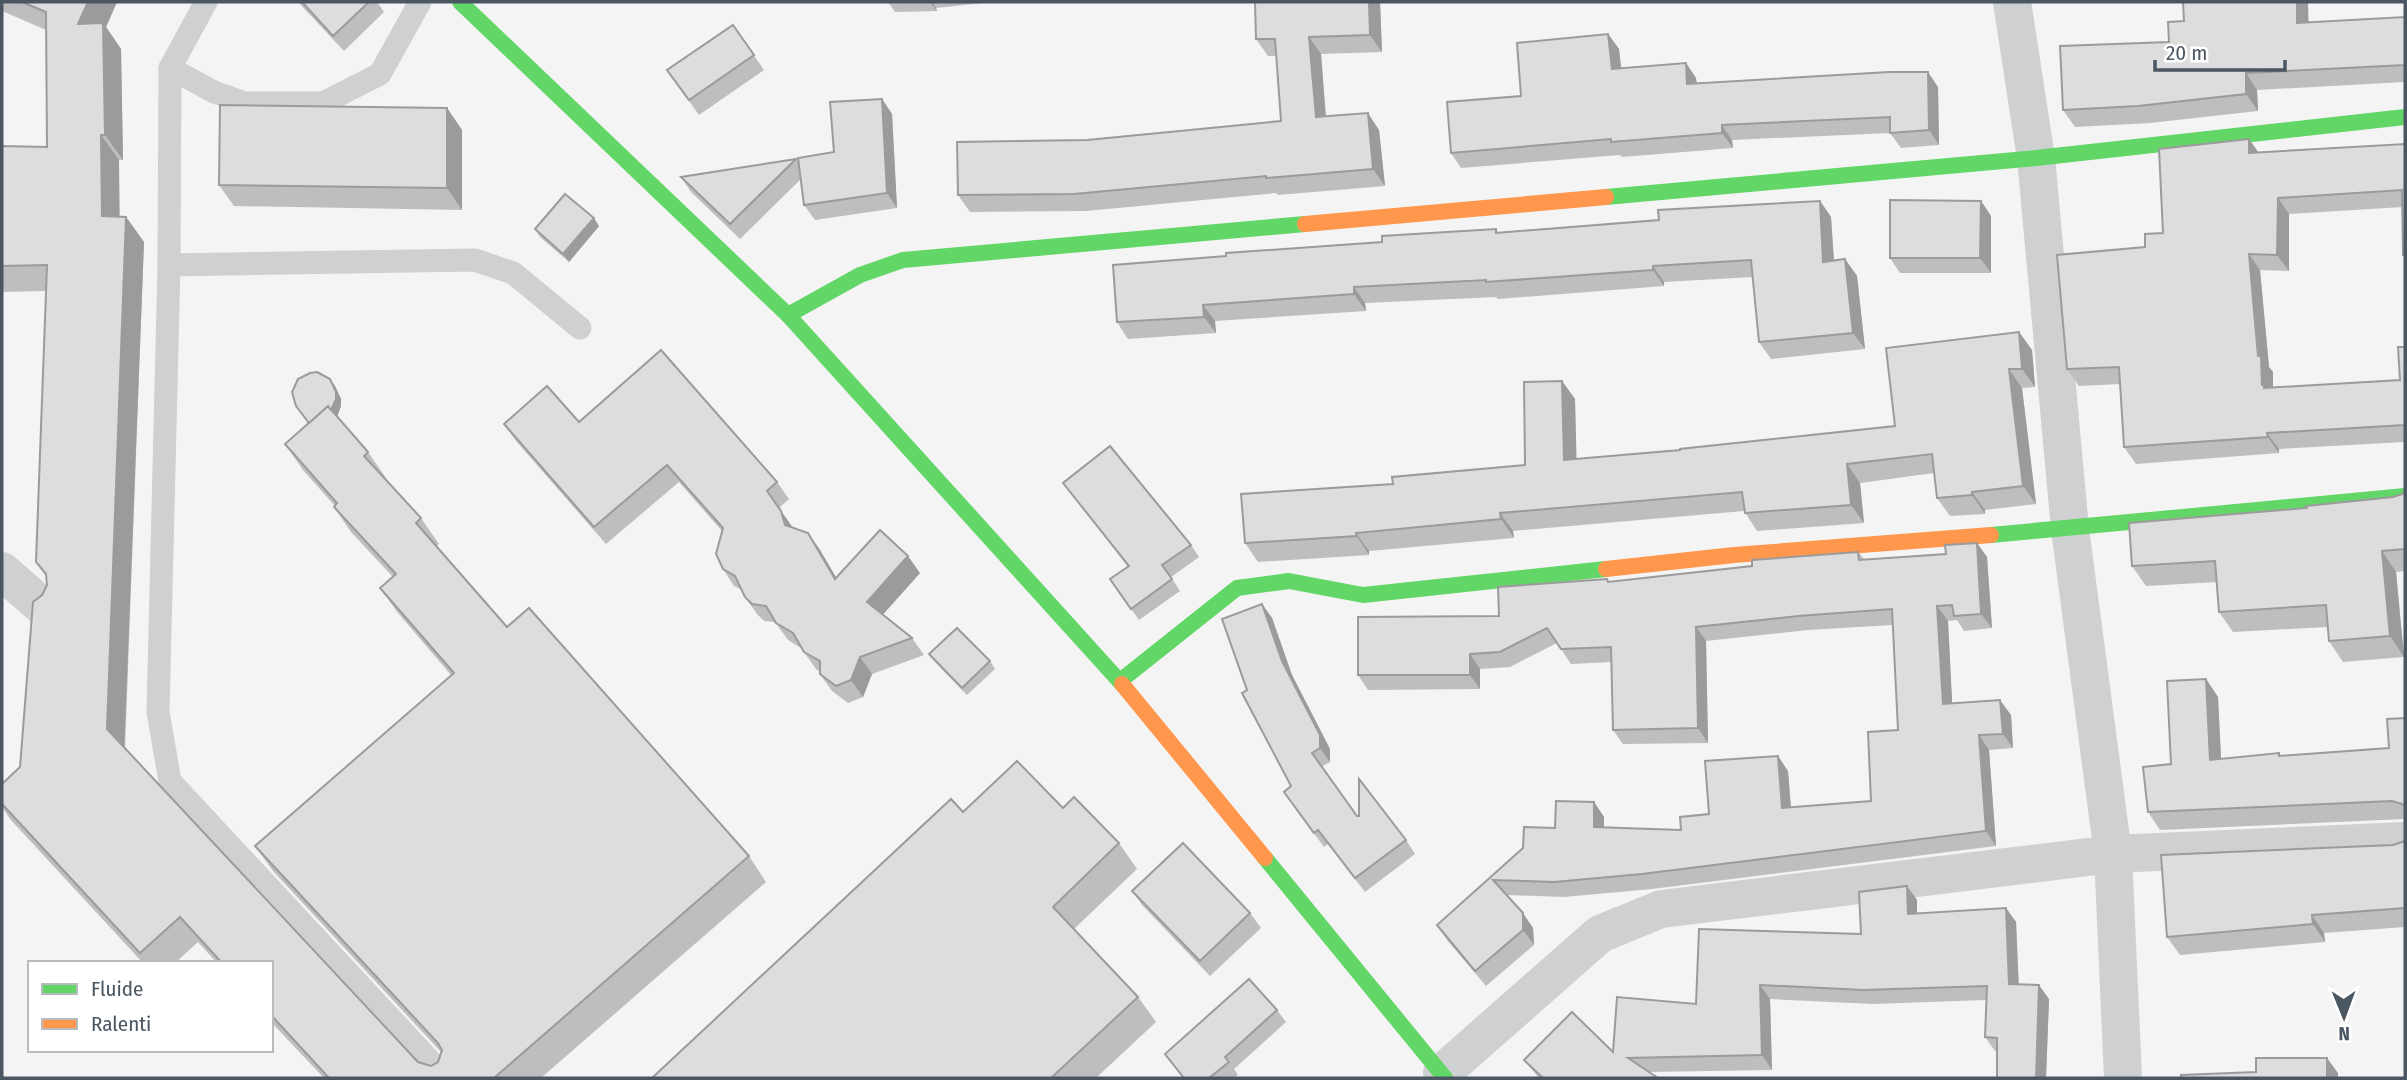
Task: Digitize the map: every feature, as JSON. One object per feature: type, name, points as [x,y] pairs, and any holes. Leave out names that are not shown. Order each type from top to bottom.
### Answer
[{"type":"street","points":[[460,2],[788,314],[1120,681],[1443,1076],[1600,934],[1661,909],[2113,854],[2405,841]]},
{"type":"street","points":[[2012,2],[2036,158],[2070,529],[2113,854],[2123,1078]]},
{"type":"street","points":[[788,314],[860,275],[902,260],[2036,158],[2405,117]]},
{"type":"street","points":[[1120,681],[1237,588],[1289,581],[1363,595],[1734,555],[2070,529],[2405,496]]},
{"type":"street","points":[[2,571],[43,607]]},
{"type":"lane","points":[[206,2],[170,68],[169,265],[158,712],[170,781],[446,1078]]},
{"type":"lane","points":[[170,68],[214,92],[245,103],[323,103],[380,74],[421,2]]},
{"type":"lane","points":[[169,265],[475,260],[513,273],[580,328]]},
{"type":"building","points":[[22,2],[88,2],[78,24],[103,23],[105,135],[101,135],[102,216],[126,217],[107,729],[418,1062],[431,1066],[438,1062],[442,1050],[438,1043],[255,846],[454,673],[380,588],[396,574],[334,507],[337,503],[285,444],[328,406],[368,452],[364,456],[421,518],[416,523],[507,627],[529,608],[749,856],[494,1078],[329,1078],[273,1017],[273,961],[220,961],[180,917],[140,953],[2,804],[2,784],[20,767],[33,602],[42,595],[47,585],[46,574],[36,562],[47,265],[2,266],[2,146],[47,147],[46,12]]},
{"type":"building","points":[[302,2],[369,2],[333,36]]},
{"type":"building","points":[[1255,2],[1369,2],[1370,35],[1309,37],[1316,117],[1368,113],[1373,169],[1074,194],[958,195],[957,142],[1087,140],[1281,121],[1275,39],[1256,39]]},
{"type":"building","points":[[2183,2],[2297,2],[2297,23],[2405,17],[2405,65],[2246,73],[2246,94],[2138,106],[2063,110],[2060,46],[2169,42],[2168,22],[2184,21]]},
{"type":"building","points":[[733,25],[754,55],[689,100],[667,70]]},
{"type":"building","points":[[1608,34],[1612,69],[1686,63],[1687,84],[1928,72],[1929,130],[1890,133],[1890,117],[1722,125],[1722,133],[1611,142],[1611,139],[1451,153],[1447,102],[1521,96],[1517,43]]},
{"type":"building","points":[[882,99],[887,193],[804,205],[798,158],[834,152],[830,102]]},
{"type":"building","points":[[220,105],[447,108],[447,188],[219,185]]},
{"type":"building","points":[[2249,139],[2249,153],[2405,144],[2405,255],[2402,190],[2278,198],[2277,255],[2249,254],[2258,356],[2261,356],[2264,388],[2400,380],[2398,347],[2405,347],[2405,425],[2267,433],[2268,437],[2124,447],[2119,367],[2067,369],[2057,255],[2145,247],[2145,234],[2163,233],[2159,149]]},
{"type":"building","points":[[796,159],[730,224],[681,177]]},
{"type":"building","points":[[565,194],[594,218],[563,254],[535,229]]},
{"type":"building","points":[[1890,200],[1981,201],[1980,258],[1890,258]]},
{"type":"building","points":[[1820,201],[1823,262],[1845,259],[1853,333],[1759,342],[1751,260],[1653,266],[1653,270],[1486,282],[1354,287],[1354,294],[1203,305],[1204,317],[1117,322],[1113,265],[1226,256],[1226,253],[1382,242],[1382,236],[1496,229],[1496,233],[1659,220],[1658,210]]},
{"type":"building","points":[[2019,332],[2022,369],[2009,369],[2023,486],[1937,498],[1932,454],[1847,464],[1851,505],[1745,513],[1742,492],[1500,513],[1501,519],[1356,533],[1357,536],[1245,543],[1241,494],[1393,484],[1392,477],[1525,465],[1524,382],[1562,381],[1564,460],[1680,450],[1895,426],[1886,348]]},
{"type":"building","points":[[661,350],[777,482],[767,491],[781,511],[785,525],[808,533],[835,579],[880,530],[908,556],[867,602],[912,638],[860,657],[851,680],[836,686],[820,674],[820,661],[804,652],[793,633],[776,623],[766,606],[752,604],[745,597],[735,576],[723,569],[716,554],[723,528],[667,465],[594,527],[504,424],[547,386],[579,422]]},
{"type":"building","points":[[317,372],[330,379],[336,399],[331,410],[328,406],[309,423],[296,406],[292,392],[298,379]]},
{"type":"building","points":[[1110,446],[1191,545],[1162,565],[1172,579],[1131,609],[1110,579],[1129,566],[1063,483]]},
{"type":"building","points":[[2405,491],[2405,549],[2382,551],[2390,636],[2329,641],[2326,605],[2219,612],[2215,561],[2132,566],[2129,523],[2307,508],[2306,506],[2393,497]]},
{"type":"building","points":[[1977,543],[1981,614],[1954,616],[1952,605],[1937,606],[1943,704],[2000,700],[2003,734],[1979,735],[1986,831],[1642,874],[1554,882],[1493,880],[1523,913],[1523,930],[1475,971],[1437,925],[1523,848],[1524,827],[1555,828],[1556,801],[1594,802],[1594,827],[1681,830],[1680,817],[1709,814],[1705,761],[1778,756],[1782,808],[1871,801],[1868,732],[1898,730],[1892,609],[1696,627],[1698,728],[1613,730],[1611,647],[1561,649],[1547,628],[1500,652],[1470,654],[1470,675],[1358,675],[1358,617],[1499,616],[1498,587],[1607,579],[1608,582],[1752,566],[1752,560],[1858,552],[1859,560],[1946,554],[1945,545]]},
{"type":"building","points":[[1262,604],[1282,661],[1320,735],[1320,748],[1312,753],[1357,816],[1359,779],[1406,840],[1355,878],[1318,830],[1314,833],[1284,792],[1291,786],[1242,693],[1247,690],[1222,619]]},
{"type":"building","points":[[957,628],[990,661],[962,688],[929,654]]},
{"type":"building","points":[[2206,679],[2210,760],[2279,753],[2279,756],[2389,748],[2387,719],[2405,718],[2405,806],[2392,801],[2148,812],[2143,767],[2171,764],[2167,681]]},
{"type":"building","points":[[1017,761],[1063,808],[1074,797],[1119,843],[1053,907],[1138,997],[1051,1078],[652,1078],[951,799],[963,812]]},
{"type":"building","points":[[2405,841],[2405,908],[2312,915],[2313,924],[2167,937],[2161,855],[2393,845]]},
{"type":"building","points":[[1183,843],[1250,913],[1200,961],[1132,891]]},
{"type":"building","points":[[1907,886],[1908,914],[2006,908],[2009,984],[2039,985],[2036,1078],[1997,1078],[1997,1038],[1985,1037],[1987,986],[1863,990],[1760,985],[1762,1055],[1628,1058],[1658,1078],[1543,1078],[1524,1060],[1572,1012],[1613,1052],[1617,997],[1696,1004],[1699,929],[1861,934],[1859,892]]},
{"type":"building","points":[[1249,979],[1277,1010],[1225,1057],[1229,1062],[1209,1078],[1184,1078],[1165,1054]]},
{"type":"building","points":[[2256,1058],[2327,1058],[2327,1078],[2181,1078],[2181,1075],[2256,1072]]},
{"type":"traffic: fast","points":[[460,2],[788,315],[1122,684]]},
{"type":"traffic: fast","points":[[1606,197],[2036,158],[2405,117]]},
{"type":"traffic: fast","points":[[788,315],[860,275],[903,260],[1305,224]]},
{"type":"traffic: fast","points":[[1991,535],[2405,496]]},
{"type":"traffic: fast","points":[[1120,681],[1237,588],[1289,581],[1363,595],[1606,569]]},
{"type":"traffic: fast","points":[[1265,858],[1445,1078]]},
{"type":"traffic: slow","points":[[1305,224],[1606,197]]},
{"type":"traffic: slow","points":[[1606,569],[1734,555],[1991,535]]},
{"type":"traffic: slow","points":[[1122,684],[1265,858]]}]
